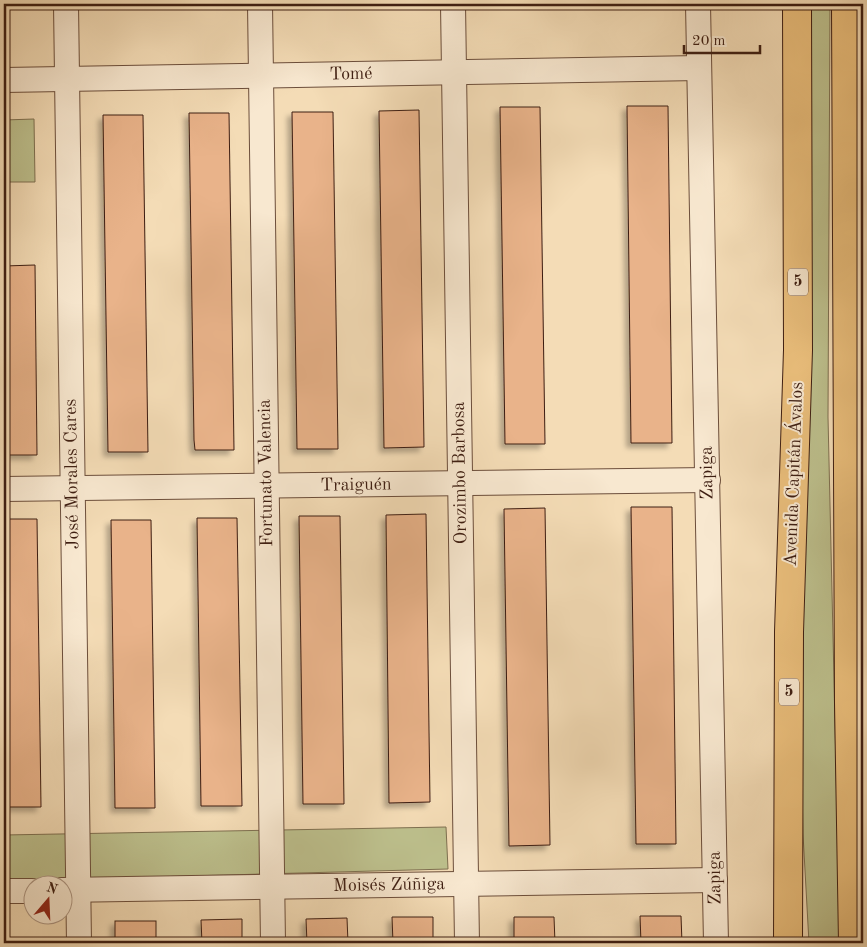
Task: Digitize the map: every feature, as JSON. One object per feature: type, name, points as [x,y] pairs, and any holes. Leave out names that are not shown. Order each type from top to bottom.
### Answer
[{"type":"highway","name":"Avenida Capitán Ávalos","points":[[788,943],[788,632],[798,350],[797,4]]},
{"type":"highway","points":[[846,4],[852,943]]},
{"type":"street","name":"José Morales Cares","points":[[66,4],[72,489],[70,874]]},
{"type":"street","name":"Fortunato Valencia","points":[[260,4],[273,943]]},
{"type":"street","name":"Orozimbo Barbosa","points":[[453,4],[467,943]]},
{"type":"street","name":"Zapiga","points":[[698,4],[716,943]]},
{"type":"street","name":"Tomé","points":[[4,80],[698,68]]},
{"type":"street","name":"Traiguén","points":[[4,490],[708,480]]},
{"type":"street","name":"Moisés Zúñiga","points":[[72,890],[715,880]]},
{"type":"street","points":[[4,891],[22,891]]},
{"type":"street","name":"José Morales Cares","points":[[72,902],[79,943]]},
{"type":"green space","points":[[805,4],[830,4],[828,417],[840,943],[809,943],[803,834],[800,697]]},
{"type":"green space","points":[[34,119],[35,182],[4,182],[4,120]]},
{"type":"green space","points":[[446,827],[448,869],[72,879],[72,874],[22,874],[22,881],[4,881],[4,835]]},
{"type":"building","points":[[627,106],[668,106],[672,443],[631,443]]},
{"type":"building","points":[[500,107],[540,107],[545,444],[505,444]]},
{"type":"building","points":[[419,110],[424,447],[384,448],[379,111]]},
{"type":"building","points":[[292,112],[333,112],[338,449],[297,449]]},
{"type":"building","points":[[189,113],[229,113],[234,450],[195,450]]},
{"type":"building","points":[[103,115],[143,115],[148,452],[108,452]]},
{"type":"building","points":[[35,265],[37,455],[4,455],[4,266]]},
{"type":"building","points":[[631,507],[672,507],[676,844],[636,844]]},
{"type":"building","points":[[545,508],[550,845],[509,846],[504,509]]},
{"type":"building","points":[[426,514],[430,802],[389,803],[386,515]]},
{"type":"building","points":[[299,516],[340,516],[344,804],[303,804]]},
{"type":"building","points":[[197,518],[237,518],[242,806],[201,806]]},
{"type":"building","points":[[4,519],[37,519],[41,807],[4,807]]},
{"type":"building","points":[[111,520],[151,520],[155,808],[115,808]]},
{"type":"building","points":[[640,916],[681,916],[682,943],[641,943]]},
{"type":"building","points":[[392,917],[433,917],[433,943],[393,943]]},
{"type":"building","points":[[514,917],[554,917],[555,943],[514,943]]},
{"type":"building","points":[[347,918],[348,943],[307,943],[306,919]]},
{"type":"building","points":[[242,919],[242,943],[202,943],[201,920]]},
{"type":"building","points":[[115,921],[156,921],[156,943],[115,943]]}]
